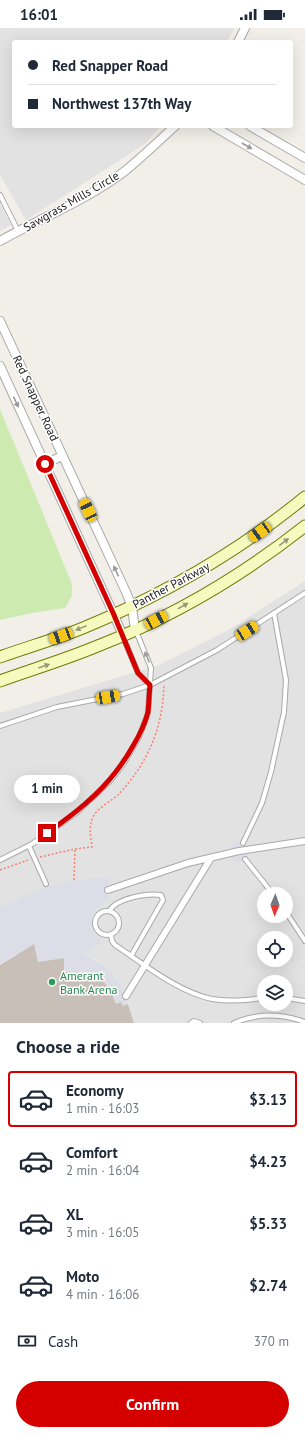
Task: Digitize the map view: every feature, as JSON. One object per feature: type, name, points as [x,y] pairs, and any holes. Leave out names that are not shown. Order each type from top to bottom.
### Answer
[{"type":"main road","name":"Panther Parkway","points":[[0,657],[73,632],[114,615],[182,581],[241,545],[305,497]]},
{"type":"main road","name":"Panther Parkway","points":[[0,681],[68,658],[123,636],[176,610],[223,584],[263,558],[305,526]]},
{"type":"street","points":[[239,40],[245,28]]},
{"type":"street","name":"Sawgrass Mills Circle","points":[[0,241],[56,212],[114,178],[173,128]]},
{"type":"street","points":[[216,128],[305,180]]},
{"type":"street","points":[[253,128],[305,158]]},
{"type":"street","name":"Red Snapper Road","points":[[0,321],[132,607],[136,630]]},
{"type":"street","name":"Red Snapper Road","points":[[0,366],[123,636]]},
{"type":"street","points":[[45,464],[62,456]]},
{"type":"street","points":[[108,890],[188,863],[239,851],[305,841]]},
{"type":"street","points":[[126,996],[211,858]]},
{"type":"lane","points":[[0,195],[18,231]]},
{"type":"lane","points":[[0,726],[57,707],[123,694],[150,685],[217,650],[305,593]]},
{"type":"lane","points":[[243,843],[262,802],[271,772],[284,712],[286,680],[274,614]]},
{"type":"lane","points":[[0,860],[28,846],[76,813],[111,780],[124,763],[139,737],[148,713],[151,668],[136,630]]},
{"type":"lane","points":[[123,636],[138,673],[150,685]]},
{"type":"lane","points":[[28,846],[46,884]]},
{"type":"lane","points":[[245,859],[267,887]]},
{"type":"lane","points":[[109,911],[112,906],[121,901],[153,894],[161,895],[163,900],[131,956]]},
{"type":"lane","points":[[109,911],[117,916],[119,924],[115,932],[111,935],[102,935],[98,932],[94,924],[94,920],[100,912],[109,911]]},
{"type":"lane","points":[[293,923],[305,941]]},
{"type":"lane","points":[[111,935],[112,941],[115,945],[182,989],[200,996],[227,1001],[257,999]]},
{"type":"lane","points":[[293,999],[305,1001]]},
{"type":"lane","points":[[234,1023],[247,1018],[268,1015],[293,1018],[305,1022]]},
{"type":"lane","points":[[191,1023],[194,1021],[200,1023]]},
{"type":"path","points":[[0,870],[34,858],[74,849],[92,847],[90,826],[92,818],[95,813],[116,796],[129,782],[151,747],[158,730],[162,712],[164,678]]},
{"type":"path","points":[[74,849],[74,880]]},
{"type":"green space","points":[[0,409],[72,584],[72,596],[65,608],[0,620]]},
{"type":"shaded area","points":[[0,28],[235,28],[227,40],[12,40],[12,128],[158,128],[145,144],[26,220],[0,175]]},
{"type":"shaded area","points":[[0,204],[11,225],[0,231]]},
{"type":"shaded area","points":[[305,581],[305,1023],[134,1023],[123,988],[115,976],[98,961],[83,954],[96,938],[92,931],[92,915],[96,909],[108,901],[109,877],[20,898],[0,906],[0,713],[159,665],[230,629]]},
{"type":"shaded area","points":[[238,842],[245,845],[248,852],[245,859],[238,862],[231,859],[228,852],[231,845]]},
{"type":"shaded area","points":[[109,877],[108,901],[96,909],[92,915],[92,931],[102,943],[83,954],[108,967],[123,988],[128,1004],[123,1006],[121,1002],[116,1004],[110,990],[98,974],[64,972],[63,958],[38,962],[34,944],[0,964],[0,906],[50,886],[74,880]]},
{"type":"building","name":"Amerant Bank Arena","points":[[34,944],[38,962],[64,958],[64,972],[98,974],[110,990],[116,1004],[121,1002],[123,1006],[128,1004],[134,1023],[0,1023],[0,965]]},
{"type":"place","name":"Amerant Bank Arena","points":[[52,982]]},
{"type":"route","points":[[45,464],[114,615],[138,673],[150,685],[148,713],[139,737],[124,763],[111,780],[76,813],[47,833]]}]
